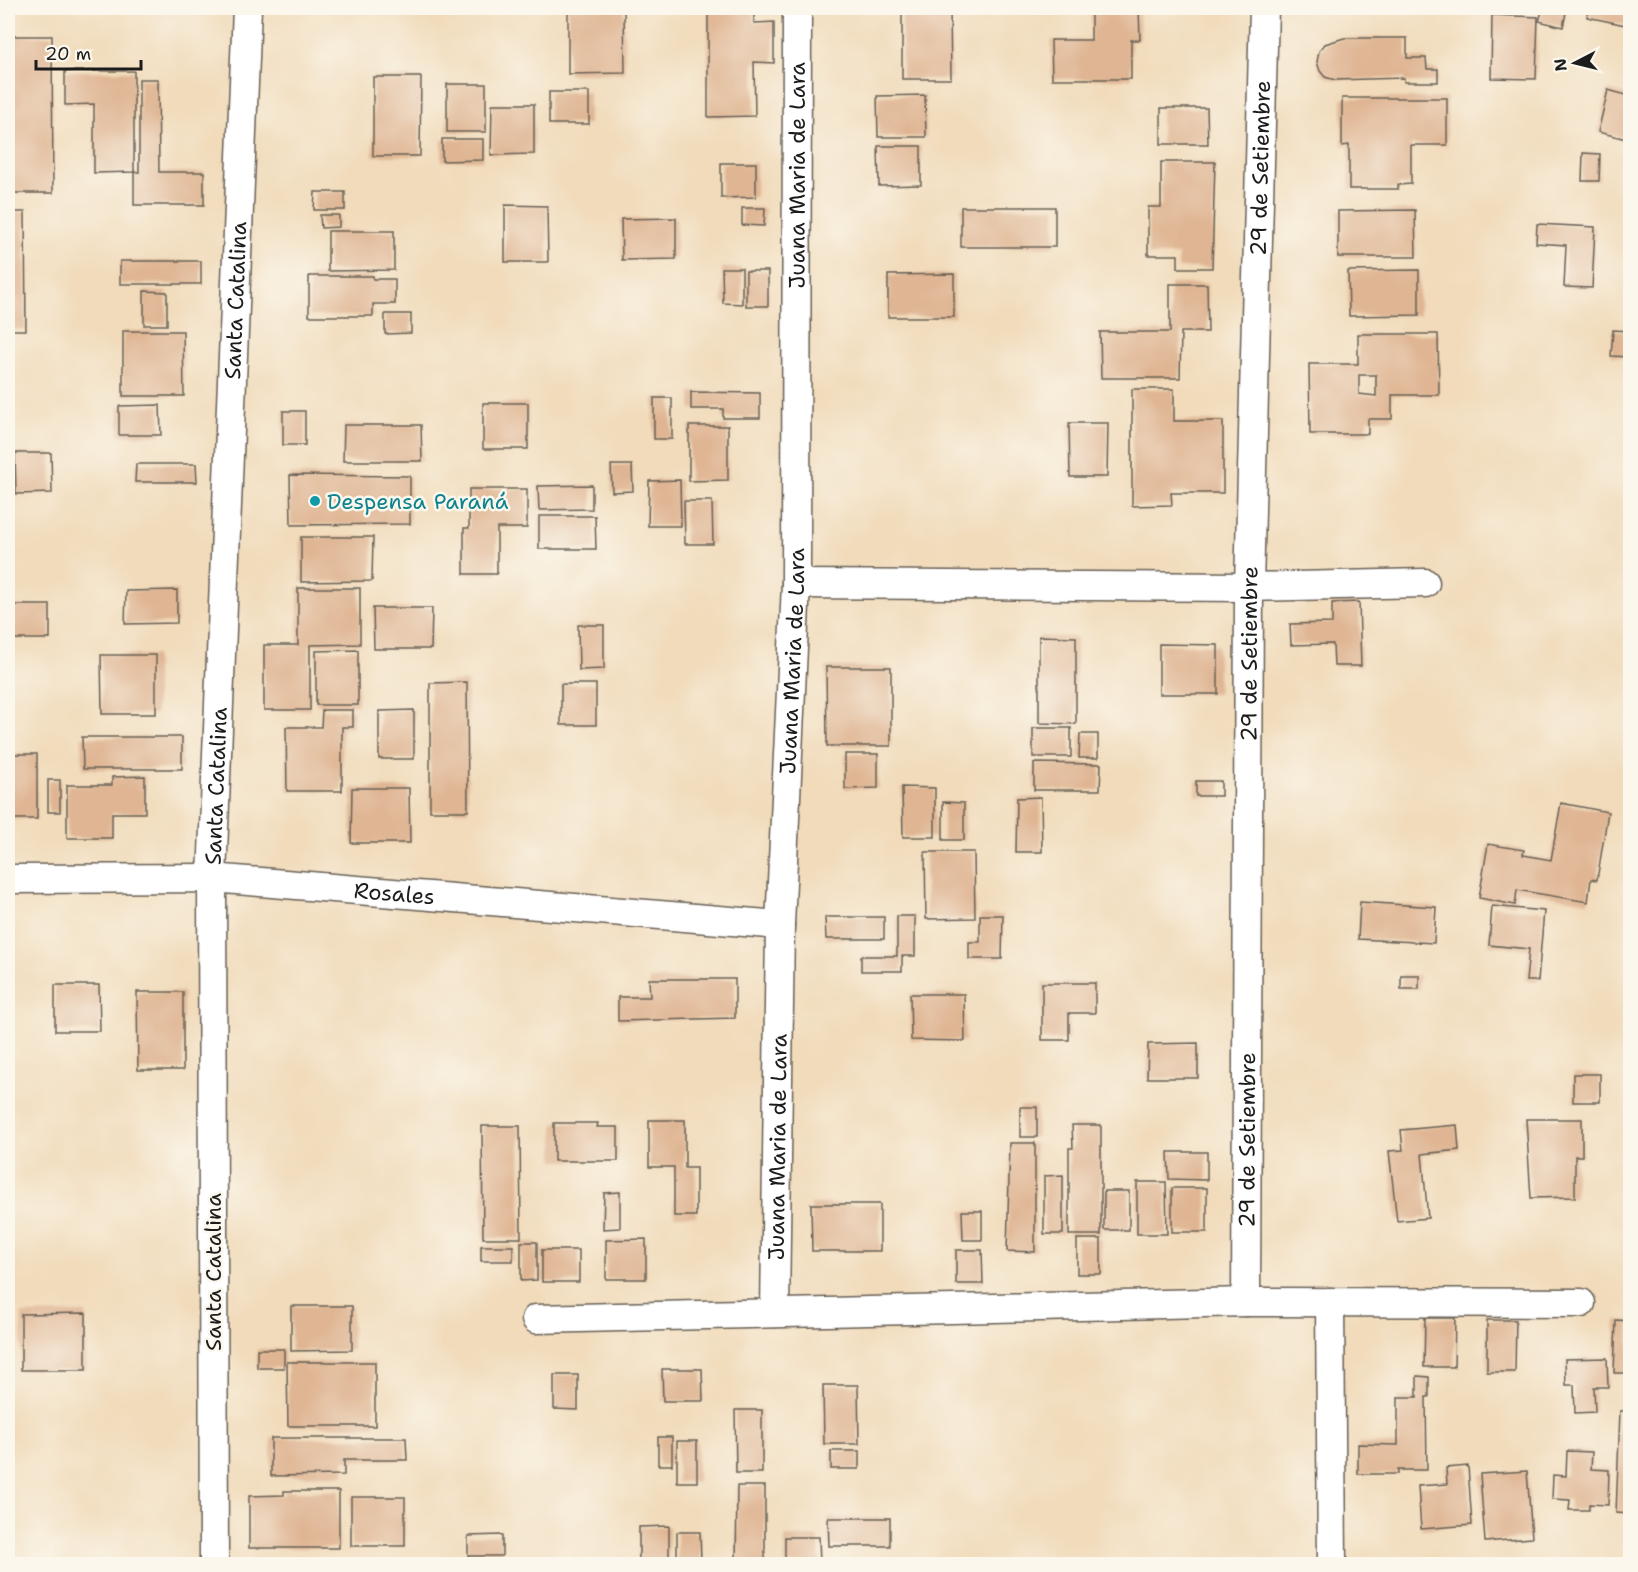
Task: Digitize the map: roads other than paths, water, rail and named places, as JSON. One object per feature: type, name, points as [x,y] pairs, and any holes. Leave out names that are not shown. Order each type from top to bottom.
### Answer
[{"type":"street","name":"Santa Catalina","points":[[214,1564],[212,878],[247,8]]},
{"type":"street","name":"Juana Maria de Lara","points":[[775,1313],[780,926],[796,584],[797,8]]},
{"type":"street","name":"29 de Setiembre","points":[[1246,1302],[1249,587],[1264,8]]},
{"type":"street","points":[[796,584],[1249,587],[1425,583]]},
{"type":"street","name":"Rosales","points":[[8,879],[212,878],[780,926]]},
{"type":"street","points":[[536,1319],[1246,1302],[1581,1303]]},
{"type":"street","points":[[1330,1302],[1332,1564]]},
{"type":"place","name":"Despensa Paraná","points":[[315,501]]}]
